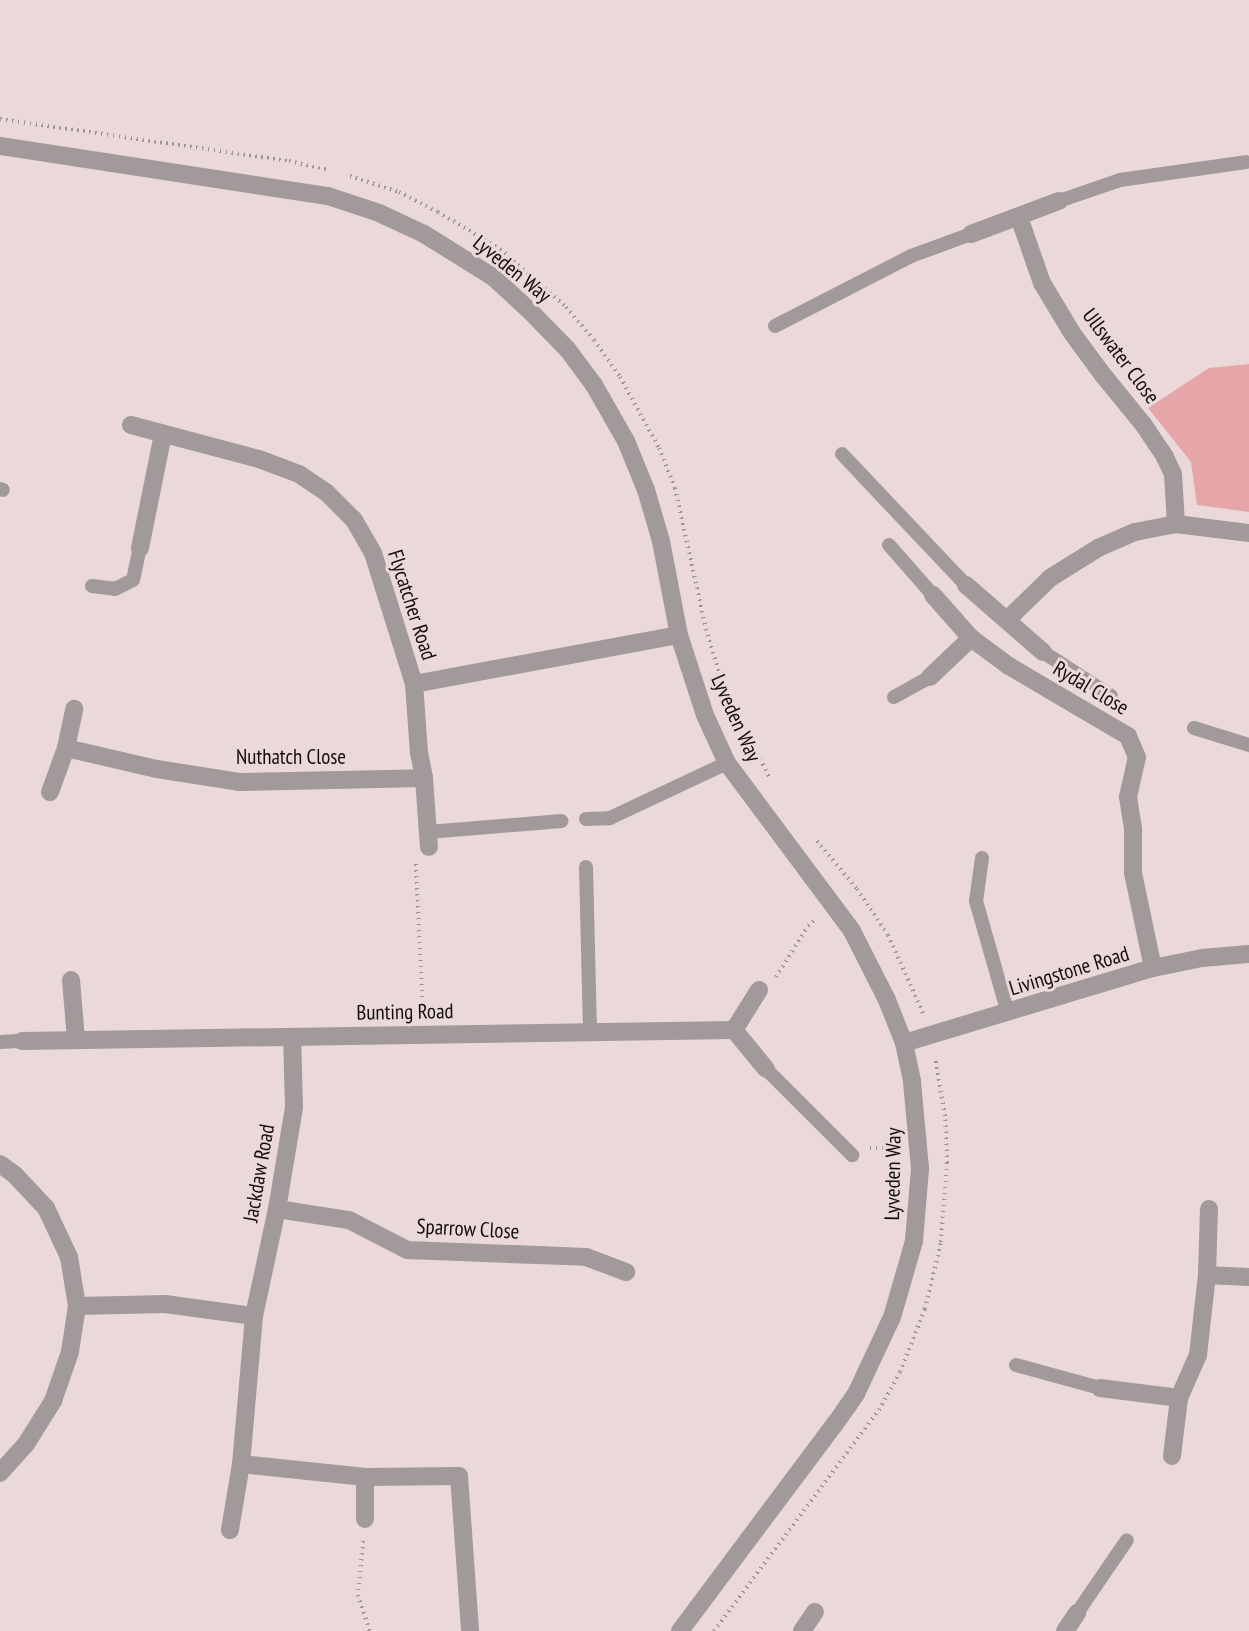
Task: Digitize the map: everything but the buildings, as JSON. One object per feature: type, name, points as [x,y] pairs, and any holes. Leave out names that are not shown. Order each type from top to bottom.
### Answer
[{"type":"street","name":"Lyveden Way","points":[[0,146],[327,196],[379,213],[424,234],[493,277],[530,310],[568,350],[594,385],[626,441],[646,490],[661,541],[680,635],[705,715],[727,763],[852,931],[888,1000],[904,1043],[916,1116],[920,1169],[914,1241],[892,1317],[856,1394],[680,1631]]},
{"type":"street","points":[[971,234],[1059,201]]},
{"type":"street","name":"Ullswater Close","points":[[1019,217],[1042,283],[1072,333],[1143,424],[1165,457],[1173,474],[1176,524]]},
{"type":"street","name":"Flycatcher Road","points":[[131,425],[259,459],[299,474],[334,500],[354,520],[373,553],[414,684],[680,635]]},
{"type":"street","points":[[140,548],[163,434]]},
{"type":"street","points":[[1008,620],[1050,578],[1098,548],[1135,532],[1176,524],[1249,533]]},
{"type":"street","points":[[966,585],[1043,652]]},
{"type":"street","name":"Rydal Close","points":[[933,595],[971,638],[1009,666],[1128,736],[1137,757],[1128,797],[1133,829],[1133,873],[1153,968]]},
{"type":"street","points":[[930,677],[971,638]]},
{"type":"street","points":[[414,684],[429,839]]},
{"type":"street","points":[[50,792],[66,748],[74,710]]},
{"type":"street","name":"Nuthatch Close","points":[[66,748],[157,769],[239,782],[424,778]]},
{"type":"street","name":"Livingstone Road","points":[[904,1043],[1153,968],[1202,958],[1249,954]]},
{"type":"street","points":[[71,980],[76,1040]]},
{"type":"street","points":[[759,990],[734,1030],[766,1069]]},
{"type":"street","name":"Bunting Road","points":[[22,1041],[734,1030]]},
{"type":"street","name":"Jackdaw Road","points":[[230,1530],[241,1464],[254,1316],[277,1209],[294,1107],[292,1037]]},
{"type":"street","points":[[0,1164],[46,1208],[69,1257],[77,1306],[70,1352],[53,1401],[26,1444],[0,1473]]},
{"type":"street","name":"Sparrow Close","points":[[277,1209],[350,1220],[407,1250],[586,1257],[626,1272]]},
{"type":"street","points":[[1172,1456],[1179,1398],[1198,1355],[1207,1275],[1209,1209]]},
{"type":"street","points":[[1207,1275],[1249,1277]]},
{"type":"street","points":[[77,1306],[165,1304],[254,1316]]},
{"type":"street","points":[[1100,1388],[1179,1398]]},
{"type":"street","points":[[241,1464],[364,1477],[459,1476],[470,1631]]},
{"type":"street","points":[[364,1477],[365,1519]]},
{"type":"street","points":[[802,1631],[815,1612]]},
{"type":"street","points":[[1065,1631],[1077,1613]]},
{"type":"lane","points":[[1059,201],[1120,180],[1246,162]]},
{"type":"lane","points":[[775,326],[911,256],[971,234]]},
{"type":"lane","points":[[842,454],[966,585]]},
{"type":"lane","points":[[889,545],[933,595]]},
{"type":"lane","points":[[92,586],[115,588],[133,580],[140,548]]},
{"type":"lane","points":[[1043,652],[1111,696]]},
{"type":"lane","points":[[894,697],[930,677]]},
{"type":"lane","points":[[1194,728],[1249,745]]},
{"type":"lane","points":[[586,819],[610,818],[727,763]]},
{"type":"lane","points":[[429,839],[562,821]]},
{"type":"lane","points":[[982,858],[976,901],[1008,1013]]},
{"type":"lane","points":[[586,867],[590,1032]]},
{"type":"lane","points":[[0,1042],[22,1041]]},
{"type":"lane","points":[[766,1069],[852,1155]]},
{"type":"lane","points":[[1016,1365],[1100,1388]]},
{"type":"lane","points":[[1077,1613],[1127,1540]]},
{"type":"path","points":[[0,119],[290,161],[334,172]]},
{"type":"path","points":[[345,174],[399,192],[500,249],[566,307],[594,340],[620,377],[659,448],[675,488],[706,629],[726,695],[771,779]]},
{"type":"path","points":[[425,1034],[415,853],[429,839]]},
{"type":"path","points":[[816,840],[857,889],[888,935],[924,1013]]},
{"type":"path","points":[[759,990],[765,996],[808,926],[815,920]]},
{"type":"path","points":[[365,1519],[358,1595],[370,1631]]},
{"type":"shaded area","points":[[1249,364],[1249,512],[1197,505],[1191,462],[1148,408],[1209,368]]}]
